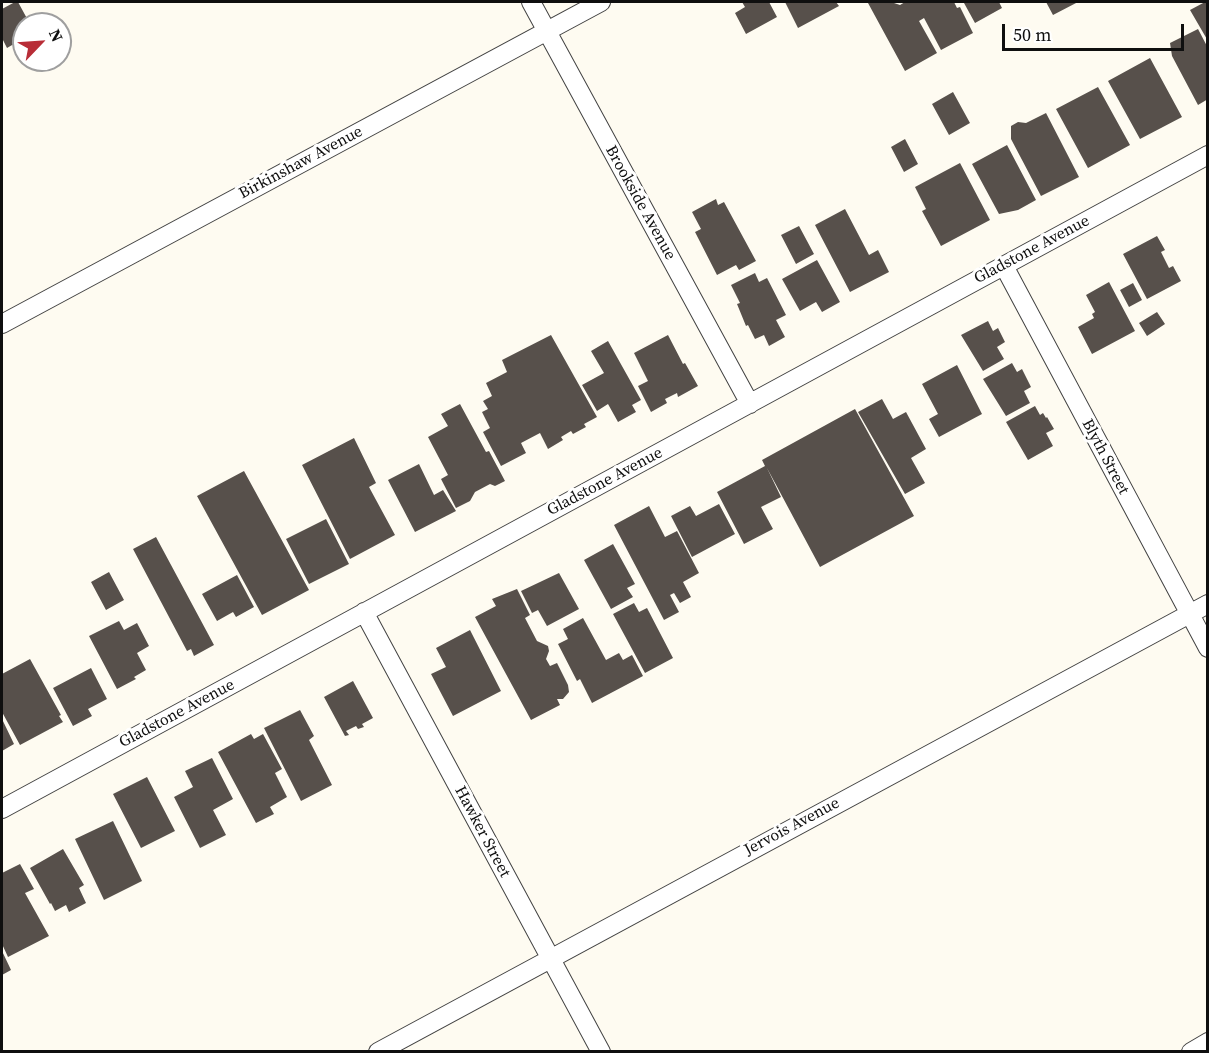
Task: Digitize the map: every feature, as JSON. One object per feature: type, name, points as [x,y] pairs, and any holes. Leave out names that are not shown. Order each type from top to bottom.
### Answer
[{"type":"street","name":"Brookside Avenue","points":[[531,2],[750,404]]},
{"type":"street","name":"Birkinshaw Avenue","points":[[2,324],[601,2]]},
{"type":"street","name":"Gladstone Avenue","points":[[2,809],[1208,155]]},
{"type":"street","name":"Blyth Street","points":[[1004,266],[1208,648]]},
{"type":"street","name":"Jervois Avenue","points":[[378,1052],[1208,604]]},
{"type":"street","name":"Hawker Street","points":[[364,612],[601,1052]]},
{"type":"street","points":[[1191,1052],[1208,1042]]},
{"type":"building","points":[[18,2],[23,12],[12,12],[12,45],[7,48],[2,38],[2,9]]},
{"type":"building","points":[[742,2],[769,2],[777,17],[746,34],[735,13],[745,7]]},
{"type":"building","points":[[785,2],[836,2],[839,6],[798,28]]},
{"type":"building","points":[[891,2],[900,5],[905,2],[954,2],[957,8],[960,7],[973,33],[941,50],[924,18],[919,21],[937,53],[905,71],[868,3]]},
{"type":"building","points":[[999,2],[1002,8],[975,23],[964,3]]},
{"type":"building","points":[[1046,2],[1078,2],[1053,15]]},
{"type":"building","points":[[1208,2],[1208,41],[1190,10]]},
{"type":"building","points":[[1198,29],[1208,48],[1208,99],[1198,105],[1172,56],[1170,43]]},
{"type":"building","points":[[1150,58],[1182,117],[1140,139],[1108,81]]},
{"type":"building","points":[[1098,87],[1130,145],[1088,168],[1056,109]]},
{"type":"building","points":[[953,92],[970,123],[949,135],[932,104]]},
{"type":"building","points":[[1046,113],[1079,177],[1041,196],[1011,139],[1011,126],[1018,122],[1026,123]]},
{"type":"building","points":[[905,139],[918,164],[904,172],[891,147]]},
{"type":"building","points":[[1007,145],[1036,200],[1018,210],[999,214],[972,164]]},
{"type":"building","points":[[960,163],[990,220],[941,246],[922,211],[926,209],[915,187]]},
{"type":"building","points":[[716,199],[718,205],[724,202],[756,261],[739,270],[736,265],[717,275],[695,232],[701,229],[692,212]]},
{"type":"building","points":[[845,209],[869,255],[878,250],[889,272],[850,292],[815,225]]},
{"type":"building","points":[[799,226],[814,254],[796,264],[781,235]]},
{"type":"building","points":[[1157,236],[1165,250],[1161,252],[1169,268],[1173,266],[1181,281],[1147,299],[1123,254]]},
{"type":"building","points":[[817,260],[840,302],[822,312],[816,302],[800,311],[782,279]]},
{"type":"building","points":[[755,273],[759,282],[767,278],[786,315],[776,320],[785,337],[769,346],[764,335],[755,339],[748,325],[746,326],[737,304],[740,303],[731,285]]},
{"type":"building","points":[[1109,282],[1135,331],[1092,354],[1078,327],[1094,318],[1092,314],[1095,312],[1086,295]]},
{"type":"building","points":[[1133,283],[1142,300],[1129,307],[1120,290]]},
{"type":"building","points":[[1157,312],[1165,324],[1147,336],[1139,323]]},
{"type":"building","points":[[988,321],[993,331],[998,328],[1005,342],[997,347],[1004,359],[983,371],[961,335]]},
{"type":"building","points":[[551,335],[597,417],[584,424],[586,427],[573,434],[571,431],[561,437],[563,440],[548,449],[540,433],[521,443],[526,453],[501,466],[483,432],[490,428],[482,412],[488,409],[483,401],[492,396],[486,383],[507,372],[502,360]]},
{"type":"building","points":[[668,335],[698,386],[678,397],[677,393],[665,399],[667,403],[651,412],[638,386],[648,381],[634,353]]},
{"type":"building","points":[[608,341],[641,400],[632,405],[636,412],[618,422],[608,404],[597,411],[582,385],[604,373],[591,351]]},
{"type":"building","points":[[1012,363],[1017,372],[1022,369],[1031,387],[1024,391],[1030,403],[1006,416],[983,379]]},
{"type":"building","points":[[957,365],[982,414],[939,437],[929,419],[938,414],[922,384]]},
{"type":"building","points":[[882,399],[893,419],[906,412],[926,449],[911,458],[925,483],[905,494],[858,412]]},
{"type":"building","points":[[460,404],[505,481],[495,486],[490,484],[475,492],[470,501],[456,508],[441,479],[448,475],[428,437],[448,426],[441,414]]},
{"type":"building","points":[[1035,406],[1040,415],[1043,413],[1047,417],[1054,429],[1046,433],[1053,446],[1028,460],[1006,422]]},
{"type":"building","points":[[855,409],[914,516],[820,567],[767,468],[781,497],[761,507],[773,529],[744,544],[717,492],[765,466],[762,460]]},
{"type":"building","points":[[354,438],[376,483],[369,487],[395,535],[350,559],[302,465]]},
{"type":"building","points":[[419,464],[434,495],[443,490],[456,511],[415,532],[388,480]]},
{"type":"building","points":[[244,471],[309,590],[262,615],[197,496]]},
{"type":"building","points":[[719,504],[735,534],[692,557],[671,516],[690,506],[696,516]]},
{"type":"building","points":[[649,506],[665,537],[677,531],[699,573],[683,582],[691,597],[680,603],[674,593],[670,595],[679,612],[664,620],[614,525]]},
{"type":"building","points":[[326,519],[349,564],[309,584],[286,539]]},
{"type":"building","points":[[156,537],[214,645],[194,656],[191,649],[187,651],[133,549]]},
{"type":"building","points":[[613,544],[635,584],[627,588],[633,597],[611,609],[584,560]]},
{"type":"building","points":[[109,572],[124,600],[106,610],[91,582]]},
{"type":"building","points":[[559,573],[579,609],[547,626],[538,610],[532,613],[521,591]]},
{"type":"building","points":[[237,575],[254,607],[236,617],[233,612],[217,621],[202,594]]},
{"type":"building","points":[[517,589],[530,615],[525,618],[537,641],[548,646],[546,659],[550,666],[557,663],[569,692],[563,699],[557,699],[560,705],[531,720],[475,617],[496,606],[492,599]]},
{"type":"building","points":[[634,603],[639,612],[647,608],[673,658],[645,673],[613,614]]},
{"type":"building","points":[[583,618],[606,660],[619,653],[623,660],[632,655],[643,676],[592,703],[580,679],[577,681],[558,644],[568,639],[563,629]]},
{"type":"building","points":[[119,621],[124,630],[137,623],[149,646],[137,653],[146,670],[134,677],[136,679],[117,689],[89,636]]},
{"type":"building","points":[[470,630],[501,691],[453,716],[431,674],[446,667],[436,648]]},
{"type":"building","points":[[30,659],[63,722],[20,745],[2,712],[2,674]]},
{"type":"building","points":[[91,668],[107,699],[88,709],[92,716],[73,726],[53,688]]},
{"type":"building","points":[[353,681],[373,718],[362,724],[364,727],[358,729],[356,726],[346,731],[349,735],[345,736],[324,697]]},
{"type":"building","points":[[300,710],[314,736],[309,740],[332,785],[301,801],[264,728]]},
{"type":"building","points":[[2,719],[14,744],[2,751]]},
{"type":"building","points":[[251,734],[254,739],[263,734],[282,769],[275,773],[287,797],[270,807],[274,814],[256,823],[218,752]]},
{"type":"building","points":[[212,758],[233,799],[213,810],[226,835],[200,848],[174,797],[193,787],[185,771]]},
{"type":"building","points":[[147,777],[175,831],[141,848],[113,794]]},
{"type":"building","points":[[113,821],[142,881],[104,900],[75,839]]},
{"type":"building","points":[[63,849],[84,885],[79,888],[86,903],[69,912],[66,905],[55,911],[30,868]]},
{"type":"building","points":[[20,864],[34,889],[25,893],[49,936],[8,957],[2,944],[2,873]]},
{"type":"building","points":[[2,951],[11,970],[2,975]]}]
